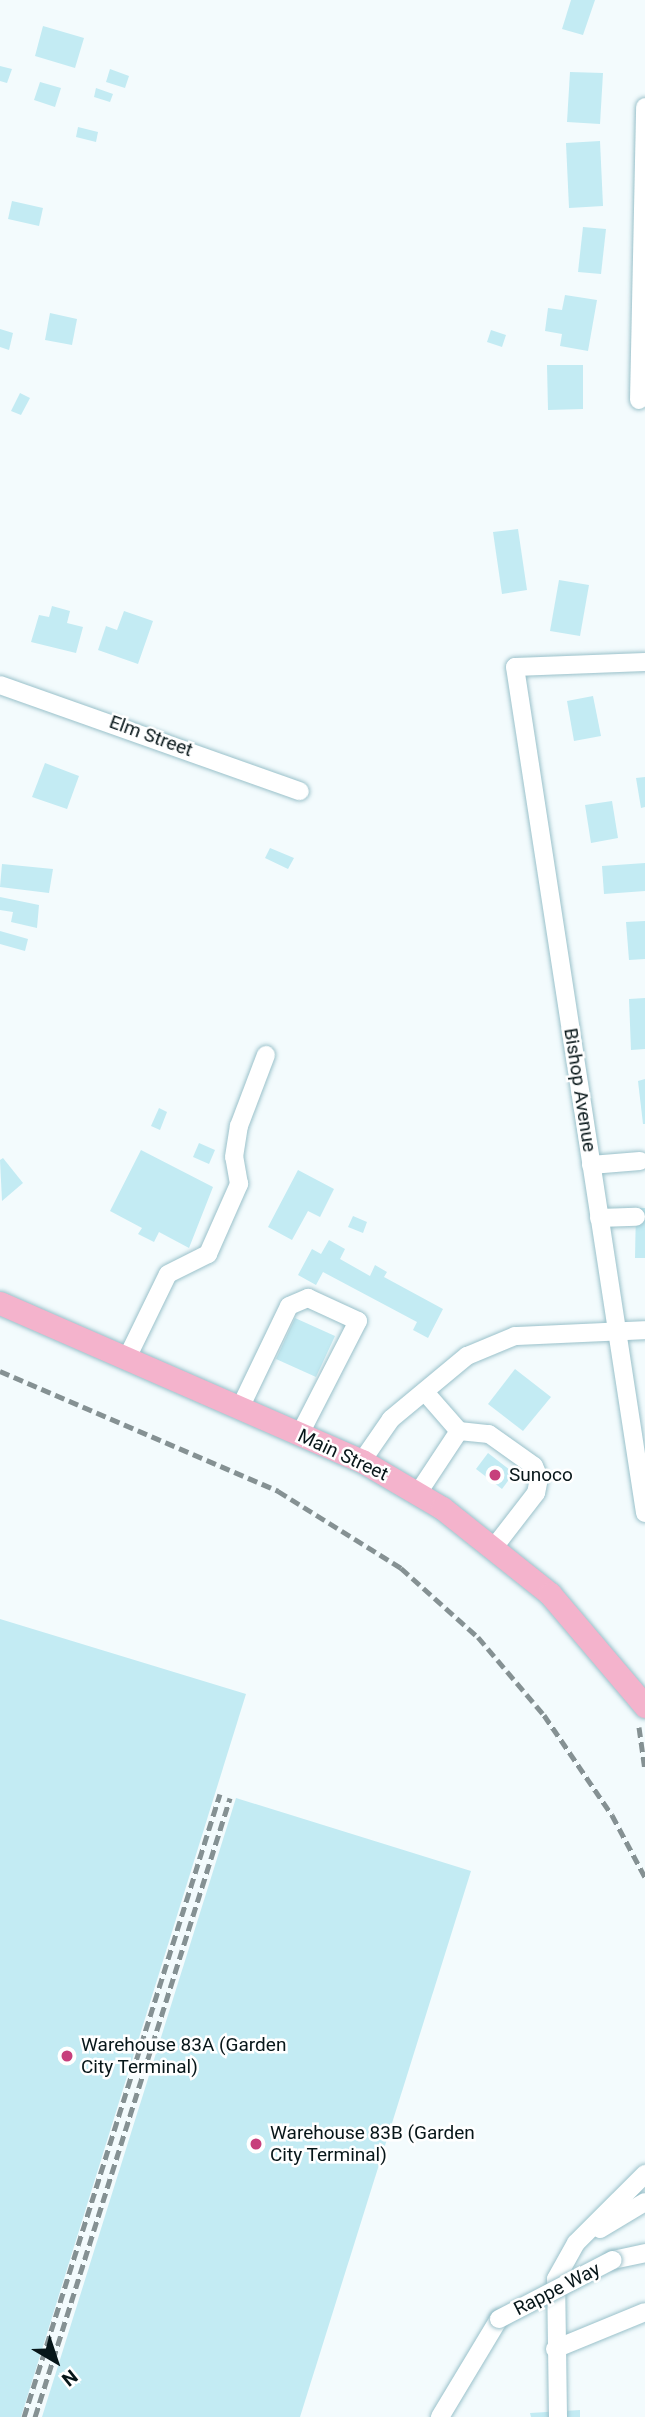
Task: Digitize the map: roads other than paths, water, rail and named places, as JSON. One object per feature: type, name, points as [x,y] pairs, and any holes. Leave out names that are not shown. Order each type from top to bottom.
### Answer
[{"type":"main road","name":"Main Street","points":[[0,1303],[362,1461],[418,1493],[495,1546],[550,1594],[638,1691],[645,1706]]},
{"type":"street","points":[[639,400],[645,107]]},
{"type":"street","name":"Bishop Avenue","points":[[644,1502],[639,1431],[616,1331],[515,667],[645,662]]},
{"type":"street","name":"Elm Street","points":[[0,685],[300,791]]},
{"type":"street","points":[[127,1358],[168,1274],[208,1254],[239,1184],[234,1157],[239,1126],[266,1055]]},
{"type":"street","points":[[591,1165],[640,1161]]},
{"type":"street","points":[[599,1218],[636,1217]]},
{"type":"street","points":[[240,1408],[289,1306],[308,1298],[358,1321],[300,1434]]},
{"type":"street","points":[[362,1461],[391,1419],[467,1356],[515,1336],[645,1330]]},
{"type":"street","points":[[425,1392],[459,1431],[489,1434],[534,1466],[539,1478],[536,1493],[495,1546]]},
{"type":"street","points":[[418,1493],[459,1431]]},
{"type":"street","points":[[558,2417],[556,2279],[576,2243],[645,2174]]},
{"type":"street","points":[[576,2243],[645,2202]]},
{"type":"street","name":"Rappe Way","points":[[440,2417],[499,2319],[629,2255]]},
{"type":"street","points":[[555,2349],[645,2312]]},
{"type":"railway","points":[[0,1371],[278,1491],[401,1568],[478,1637],[544,1715],[612,1815],[645,1877]]},
{"type":"railway","points":[[639,1727],[645,1770]]},
{"type":"railway","points":[[24,2417],[220,1794]]},
{"type":"railway","points":[[35,2417],[230,1798]]},
{"type":"place","name":"Sunoco","points":[[495,1475]]},
{"type":"place","name":"Warehouse 83A (Garden City Terminal)","points":[[67,2056]]},
{"type":"place","name":"Warehouse 83B (Garden City Terminal)","points":[[256,2144]]}]
